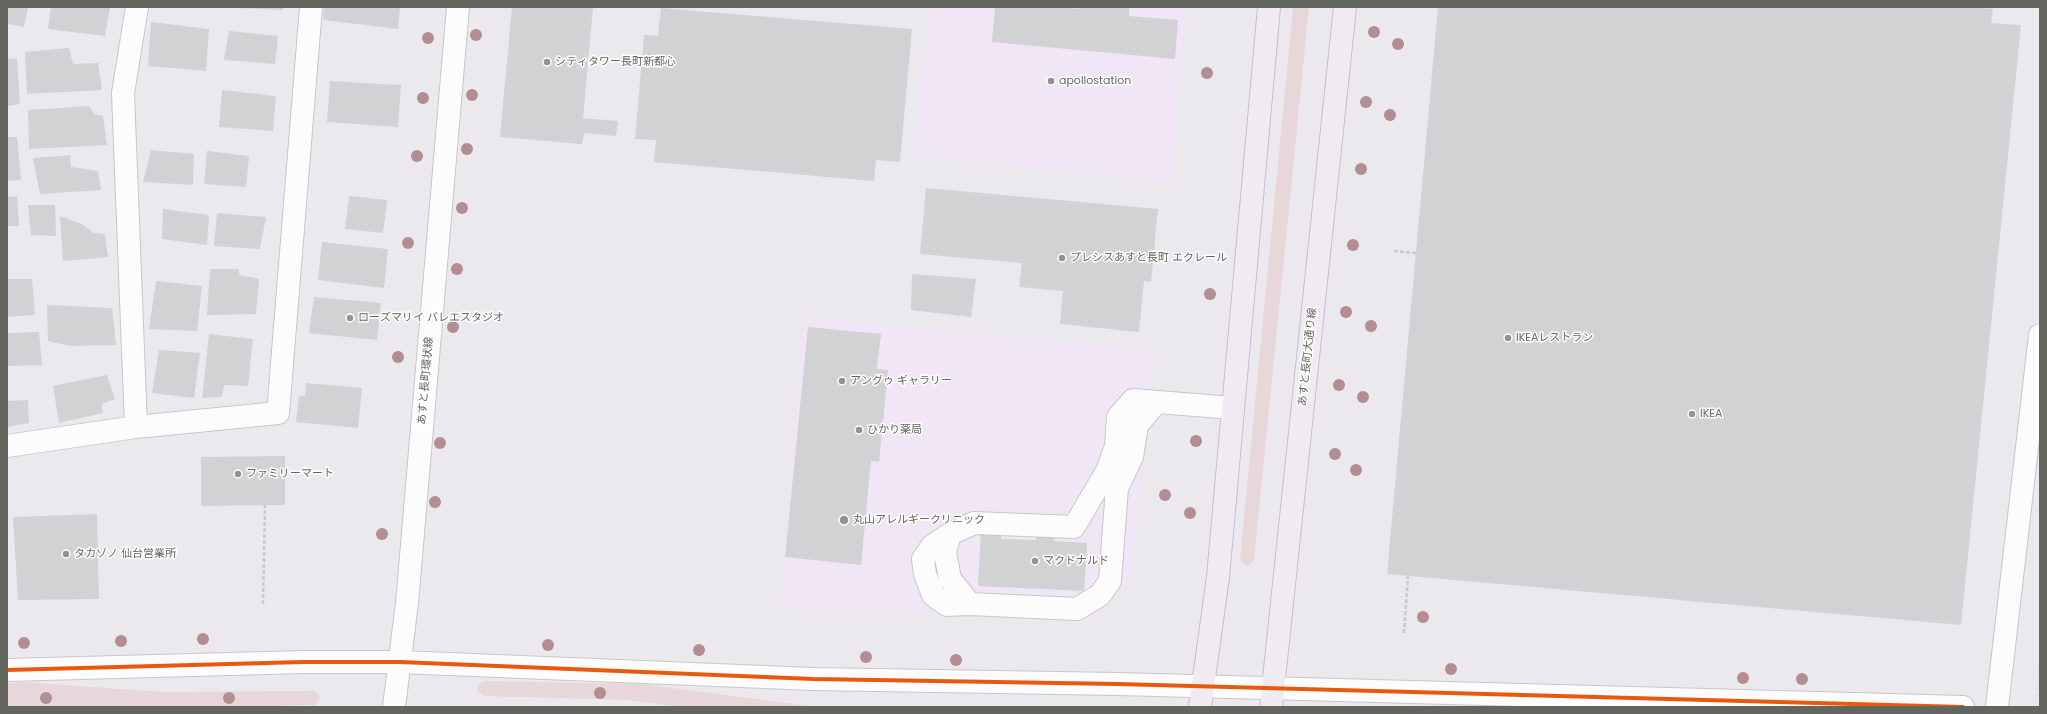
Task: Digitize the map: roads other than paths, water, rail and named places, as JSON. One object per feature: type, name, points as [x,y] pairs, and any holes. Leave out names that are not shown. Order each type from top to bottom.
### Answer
[{"type":"main road","points":[[1202,697],[1218,578],[1269,7]]},
{"type":"main road","name":"あすと長町大通り線","points":[[1272,698],[1344,7]]},
{"type":"street","points":[[136,427],[123,93],[137,7]]},
{"type":"street","points":[[7,446],[136,427],[278,413],[311,7]]},
{"type":"street","name":"あすと長町環状線","points":[[394,707],[400,662],[458,7]]},
{"type":"street","points":[[1997,707],[2040,335]]},
{"type":"street","points":[[1157,402],[1137,425],[1132,457],[1117,488],[1110,581],[1100,595],[1077,609],[970,604],[950,580],[946,552],[950,534],[974,523],[1074,527],[1107,470],[1116,446],[1118,417],[1132,400],[1233,408]]},
{"type":"street","points":[[7,670],[303,662],[400,662],[813,679],[1110,684],[1202,697],[1963,707]]},
{"type":"railway","points":[[2036,707],[2040,658]]},
{"type":"place","name":"シティタワー長町新都心","points":[[547,62]]},
{"type":"place","name":"apollostation","points":[[1051,81]]},
{"type":"place","name":"プレシスあすと長町 エクレール","points":[[1062,258]]},
{"type":"place","name":"ローズマリイ バレエスタジオ","points":[[350,318]]},
{"type":"place","name":"IKEAレストラン","points":[[1508,338]]},
{"type":"place","name":"アングゥ ギャラリー","points":[[842,381]]},
{"type":"place","name":"IKEA","points":[[1692,414]]},
{"type":"place","name":"ひかり薬局","points":[[859,430]]},
{"type":"place","name":"ファミリーマート","points":[[238,474]]},
{"type":"place","name":"丸山アレルギークリニック","points":[[844,520]]},
{"type":"place","name":"タカゾノ 仙台営業所","points":[[66,554]]},
{"type":"place","name":"マクドナルド","points":[[1035,561]]}]
